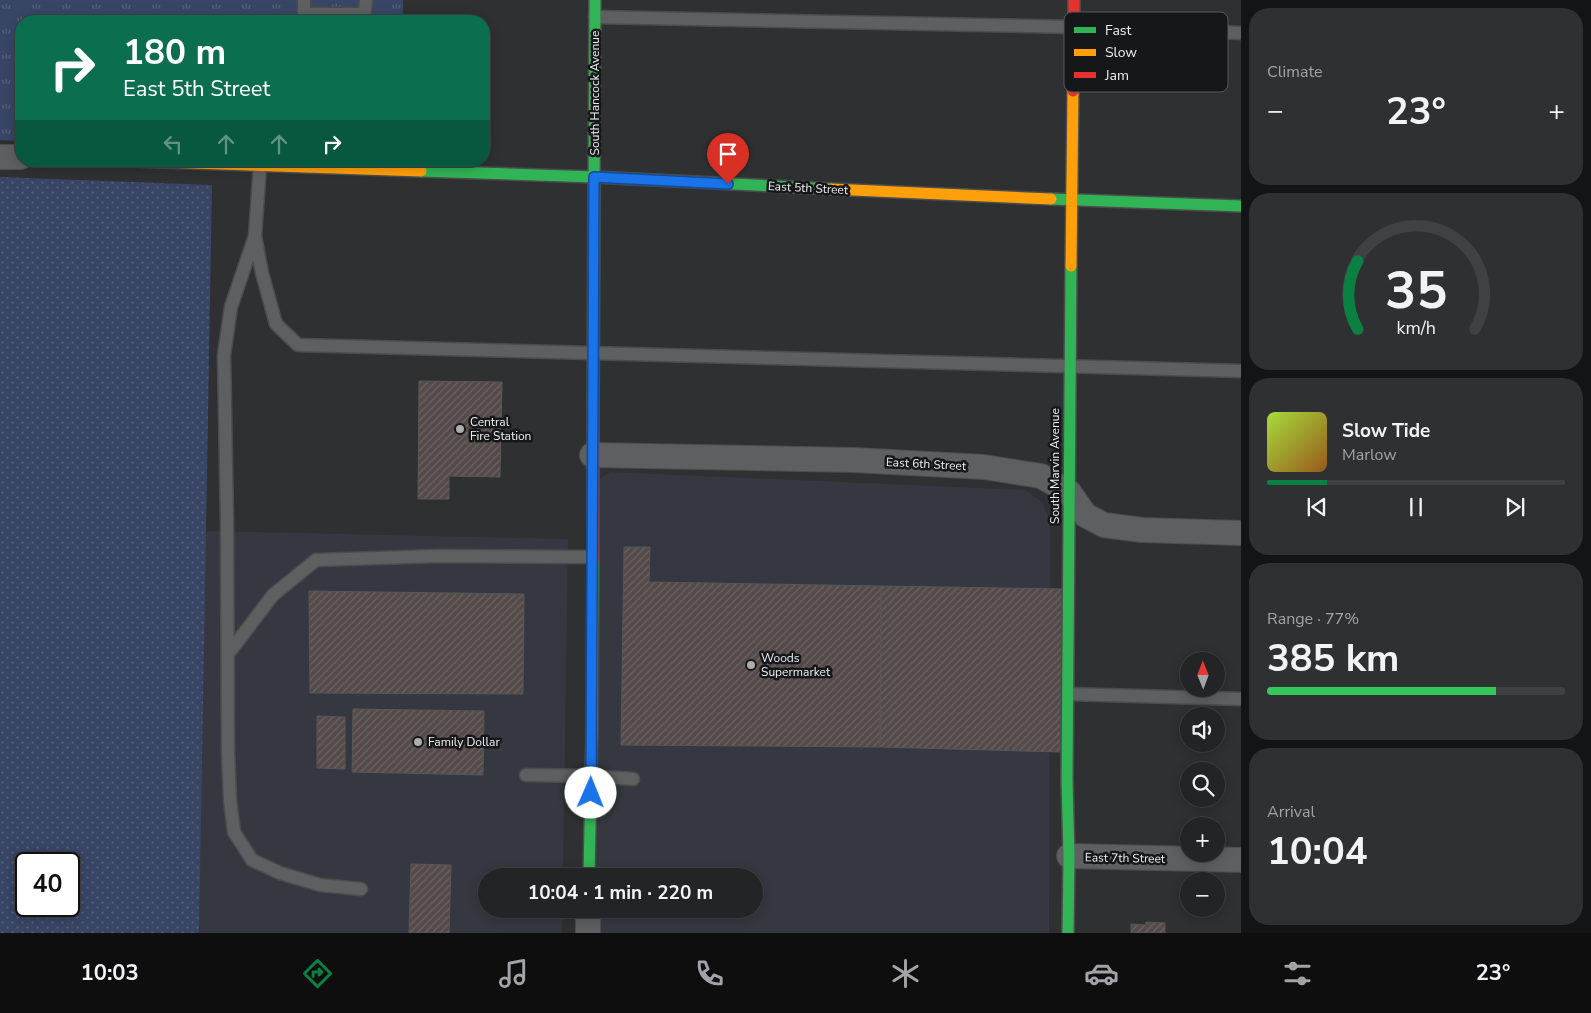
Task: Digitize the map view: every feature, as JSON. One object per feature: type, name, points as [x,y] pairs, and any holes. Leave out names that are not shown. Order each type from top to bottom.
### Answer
[{"type":"street","name":"South Hancock Avenue","points":[[589,868],[595,0]]},
{"type":"street","name":"South Marvin Avenue","points":[[1068,933],[1069,856],[1067,780],[1073,92]]},
{"type":"street","points":[[0,157],[15,157]]},
{"type":"street","name":"East 5th Street","points":[[378,167],[1071,200],[1241,206]]},
{"type":"street","name":"East 6th Street","points":[[592,455],[854,460],[984,467],[1041,476],[1069,492],[1085,515],[1104,525],[1142,530],[1241,533]]},
{"type":"street","name":"East 7th Street","points":[[1069,856],[1241,860]]},
{"type":"street","points":[[588,918],[588,933]]},
{"type":"lane","points":[[304,0],[304,15]]},
{"type":"lane","points":[[365,15],[366,0]]},
{"type":"lane","points":[[595,17],[1064,27]]},
{"type":"lane","points":[[1228,33],[1241,33]]},
{"type":"lane","points":[[260,167],[255,236],[231,307],[224,355],[228,751],[230,800],[234,832],[252,860],[280,873],[320,885],[361,889]]},
{"type":"lane","points":[[255,236],[262,273],[276,324],[298,345],[1241,371]]},
{"type":"lane","points":[[228,654],[273,595],[316,560],[438,556],[592,557]]},
{"type":"lane","points":[[1068,694],[1241,699]]},
{"type":"lane","points":[[526,775],[633,778]]},
{"type":"shaded area","points":[[610,472],[1025,490],[1042,502],[1050,521],[1049,933],[595,933],[595,918],[763,918],[763,868],[596,868],[597,481]]},
{"type":"shaded area","points":[[205,531],[568,539],[563,868],[478,868],[478,918],[563,918],[562,933],[199,933]]},
{"type":"green space","points":[[0,0],[403,0],[403,15],[15,15],[15,141],[0,140]]},
{"type":"green space","points":[[0,177],[212,185],[199,933],[0,933]]},
{"type":"building","name":"Central Fire Station","points":[[419,381],[502,382],[500,477],[449,476],[449,499],[418,499]]},
{"type":"building","name":"Woods Supermarket","points":[[624,547],[650,547],[649,582],[881,586],[880,747],[621,745]]},
{"type":"building","points":[[881,586],[1063,589],[1060,752],[880,747]]},
{"type":"building","points":[[309,591],[524,594],[523,694],[310,693]]},
{"type":"building","name":"Family Dollar","points":[[353,709],[484,711],[483,775],[352,772]]},
{"type":"building","points":[[317,716],[345,717],[345,769],[317,768]]},
{"type":"building","points":[[411,864],[451,865],[449,933],[409,933]]},
{"type":"building","points":[[1146,922],[1165,923],[1165,933],[1131,933],[1131,924],[1146,925]]},
{"type":"traffic: fast","points":[[593,402],[595,0]]},
{"type":"traffic: fast","points":[[421,171],[594,177],[831,189]]},
{"type":"traffic: fast","points":[[1051,199],[1241,206]]},
{"type":"traffic: fast","points":[[1068,933],[1069,856],[1067,780],[1071,266]]},
{"type":"traffic: fast","points":[[589,868],[593,562]]},
{"type":"traffic: slow","points":[[1071,266],[1073,92]]},
{"type":"traffic: slow","points":[[307,167],[421,171]]},
{"type":"traffic: slow","points":[[831,189],[1051,199]]},
{"type":"traffic: jam","points":[[1074,0],[1074,12]]},
{"type":"traffic: jam","points":[[593,402],[593,562]]},
{"type":"place","name":"Central Fire Station","points":[[460,429]]},
{"type":"place","name":"Woods Supermarket","points":[[751,665]]},
{"type":"place","name":"Family Dollar","points":[[418,742]]},
{"type":"route","points":[[591,793],[594,177],[728,184]]}]
